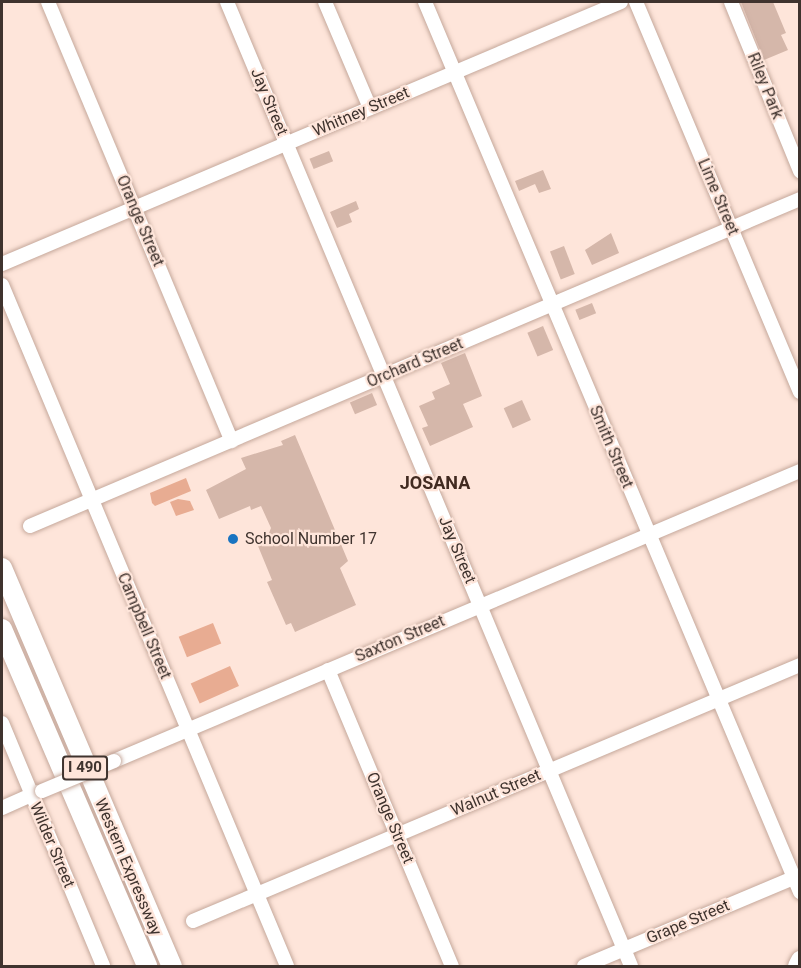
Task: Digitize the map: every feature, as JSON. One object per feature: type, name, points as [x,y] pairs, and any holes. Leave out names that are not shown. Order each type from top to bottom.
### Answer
[{"type":"highway","name":"Western Expressway","points":[[2,568],[172,966]]},
{"type":"highway","name":"Western Expressway","points":[[2,629],[146,966]]},
{"type":"main road","points":[[797,966],[800,960]]},
{"type":"street","name":"Orange Street","points":[[48,2],[232,441]]},
{"type":"street","name":"Jay Street","points":[[226,2],[631,966]]},
{"type":"street","points":[[325,2],[370,108]]},
{"type":"street","name":"Smith Street","points":[[425,2],[647,535],[800,892]]},
{"type":"street","name":"Whitney Street","points":[[2,264],[621,2]]},
{"type":"street","name":"Lime Street","points":[[636,2],[800,392]]},
{"type":"street","name":"Riley Park","points":[[731,2],[800,171]]},
{"type":"street","name":"Orchard Street","points":[[30,526],[800,199]]},
{"type":"street","name":"Campbell Street","points":[[2,285],[287,966]]},
{"type":"street","name":"Saxton Street","points":[[2,808],[800,471]]},
{"type":"street","name":"Walnut Street","points":[[193,921],[800,665]]},
{"type":"street","name":"Orange Street","points":[[328,670],[452,966]]},
{"type":"street","name":"Wilder Street","points":[[2,723],[37,793],[103,966]]},
{"type":"street","name":"Grape Street","points":[[584,966],[793,878]]},
{"type":"shaded area","points":[[186,478],[191,491],[155,506],[152,503],[150,493]]},
{"type":"shaded area","points":[[178,499],[190,501],[194,510],[176,516],[170,502]]},
{"type":"shaded area","points":[[213,623],[221,643],[187,657],[179,637]]},
{"type":"shaded area","points":[[230,666],[239,686],[200,704],[191,683]]},
{"type":"building","points":[[741,2],[773,2],[786,33],[781,35],[788,50],[764,60]]},
{"type":"building","points":[[329,151],[333,161],[314,169],[310,159]]},
{"type":"building","points":[[543,170],[551,189],[539,193],[535,184],[519,191],[515,181]]},
{"type":"building","points":[[356,201],[359,209],[349,214],[352,222],[337,228],[330,212]]},
{"type":"building","points":[[611,233],[619,253],[592,265],[585,250]]},
{"type":"building","points":[[564,246],[575,274],[561,279],[550,251]]},
{"type":"building","points":[[592,303],[596,313],[579,320],[575,310]]},
{"type":"building","points":[[543,326],[553,350],[538,357],[527,333]]},
{"type":"building","points":[[465,353],[482,396],[463,404],[473,427],[430,446],[422,428],[428,426],[419,406],[435,399],[432,392],[450,384],[441,363]]},
{"type":"building","points":[[372,393],[377,405],[355,414],[350,402]]},
{"type":"building","points":[[522,400],[531,420],[513,428],[504,408]]},
{"type":"building","points":[[295,435],[348,561],[340,568],[356,605],[295,632],[291,623],[286,625],[267,582],[272,580],[258,546],[265,543],[271,528],[261,506],[251,510],[250,506],[219,519],[206,490],[246,469],[241,458],[283,445],[281,441]]},
{"type":"place","name":"School Number 17","points":[[233,539]]},
{"type":"district","name":"JOSANA","points":[[435,483]]}]
